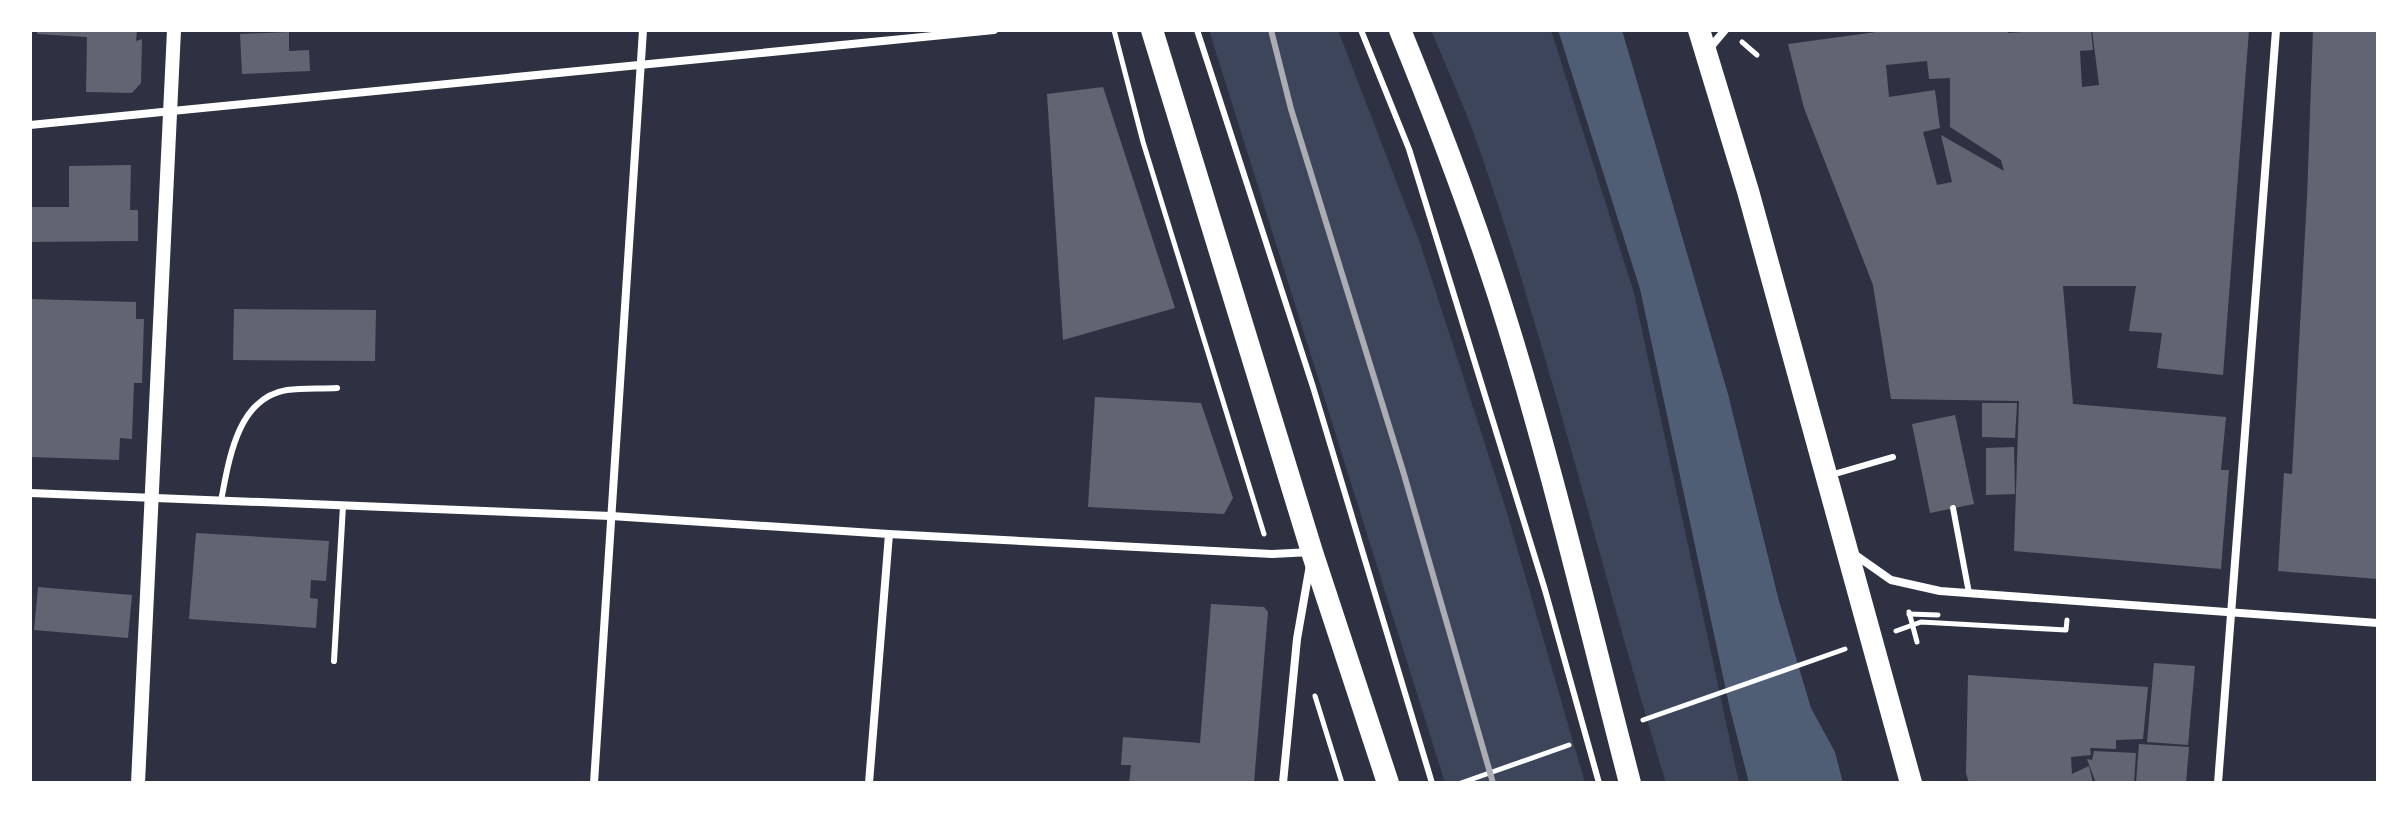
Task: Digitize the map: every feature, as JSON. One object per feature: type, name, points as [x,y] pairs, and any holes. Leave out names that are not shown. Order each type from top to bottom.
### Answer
[{"type":"highway","points":[[1152,30],[1312,552],[1388,783]]},
{"type":"highway","points":[[1400,30],[1444,138],[1499,297],[1555,490],[1630,783]]},
{"type":"highway","points":[[1699,30],[1748,191],[1911,783]]},
{"type":"street","points":[[138,783],[174,30]]},
{"type":"street","points":[[594,783],[643,30]]},
{"type":"street","points":[[30,125],[994,30]]},
{"type":"street","points":[[1706,53],[1725,30]]},
{"type":"street","points":[[2218,783],[2276,30]]},
{"type":"street","points":[[30,493],[611,516],[1272,554],[1312,552],[1297,639],[1283,783]]},
{"type":"street","points":[[869,783],[889,534]]},
{"type":"street","points":[[1844,546],[1872,569],[1891,580],[1913,587],[2378,623]]},
{"type":"lane","points":[[1197,30],[1313,387],[1432,783]]},
{"type":"lane","points":[[1361,30],[1409,149],[1545,590],[1599,783]]},
{"type":"lane","points":[[221,501],[231,449],[255,404],[284,391],[337,388]]},
{"type":"lane","points":[[1825,477],[1893,457]]},
{"type":"lane","points":[[334,661],[343,506]]},
{"type":"lane","points":[[1953,508],[1969,593]]},
{"type":"path","points":[[1114,30],[1143,142],[1272,554]]},
{"type":"path","points":[[1917,642],[1907,609],[1943,609]]},
{"type":"path","points":[[1891,633],[1921,622],[2066,630],[2067,615]]},
{"type":"path","points":[[1638,722],[1846,649]]},
{"type":"path","points":[[1312,684],[1342,783]]},
{"type":"path","points":[[1461,783],[1579,742]]},
{"type":"shaded area","points":[[1209,30],[1338,30],[1420,243],[1505,506],[1585,783],[1445,783]]},
{"type":"shaded area","points":[[1431,30],[1551,30],[1634,293],[1739,783],[1666,783],[1507,232],[1470,123]]},
{"type":"shaded area","points":[[1558,30],[1622,30],[1728,394],[1779,601],[1811,708],[1835,752],[1843,783],[1749,783],[1730,709],[1640,289]]},
{"type":"building","points":[[37,30],[137,30],[136,41],[142,39],[141,83],[132,93],[86,92],[87,37],[37,34]]},
{"type":"building","points":[[1891,30],[2008,30],[2008,33],[2022,30],[2091,30],[2093,50],[2080,51],[2082,87],[2099,85],[2092,30],[2249,30],[2223,375],[2157,368],[2162,333],[2129,331],[2136,286],[2063,286],[2073,404],[2226,417],[2221,470],[2229,470],[2221,569],[2014,551],[2019,401],[1891,399],[1873,285],[1804,108],[1788,44]],"holes":[[[1927,61],[1929,79],[1950,78],[1950,127],[2001,160],[2004,171],[1941,135],[1952,182],[1937,185],[1923,132],[1940,128],[1935,90],[1889,97],[1886,65]]]},
{"type":"building","points":[[2313,30],[2378,30],[2378,579],[2278,571],[2284,473],[2292,474]]},
{"type":"building","points":[[289,32],[289,51],[309,50],[310,71],[242,74],[240,34]]},
{"type":"building","points":[[1103,87],[1175,308],[1063,340],[1047,94]]},
{"type":"building","points":[[131,165],[130,210],[138,210],[138,241],[30,242],[30,207],[69,207],[69,166]]},
{"type":"building","points":[[30,299],[136,302],[136,319],[144,319],[142,383],[134,383],[132,439],[120,438],[119,460],[30,457]]},
{"type":"building","points":[[234,309],[376,310],[375,361],[233,360]]},
{"type":"building","points":[[1095,397],[1201,403],[1233,498],[1224,514],[1088,507]]},
{"type":"building","points":[[1982,403],[2017,403],[2015,438],[1982,437]]},
{"type":"building","points":[[1955,415],[1974,504],[1930,513],[1912,424]]},
{"type":"building","points":[[2014,447],[2015,494],[1986,495],[1986,448]]},
{"type":"building","points":[[196,533],[329,541],[326,581],[311,580],[310,598],[318,599],[316,628],[189,619]]},
{"type":"building","points":[[38,587],[132,595],[128,638],[34,630]]},
{"type":"building","points":[[1211,604],[1264,607],[1268,612],[1254,783],[1129,783],[1131,765],[1121,765],[1123,737],[1200,743]]},
{"type":"building","points":[[2154,663],[2195,666],[2188,745],[2147,742]]},
{"type":"building","points":[[1968,675],[2148,687],[2143,739],[2116,740],[2116,749],[2090,748],[2091,755],[2071,757],[2072,774],[2089,766],[2093,783],[1969,783],[1966,773]]},
{"type":"building","points":[[2139,744],[2189,747],[2186,783],[2136,783]]},
{"type":"building","points":[[2094,751],[2136,753],[2134,783],[2096,783],[2087,759],[2092,760]]},
{"type":"railway","points":[[1271,30],[1291,109],[1403,471],[1493,783]]}]
